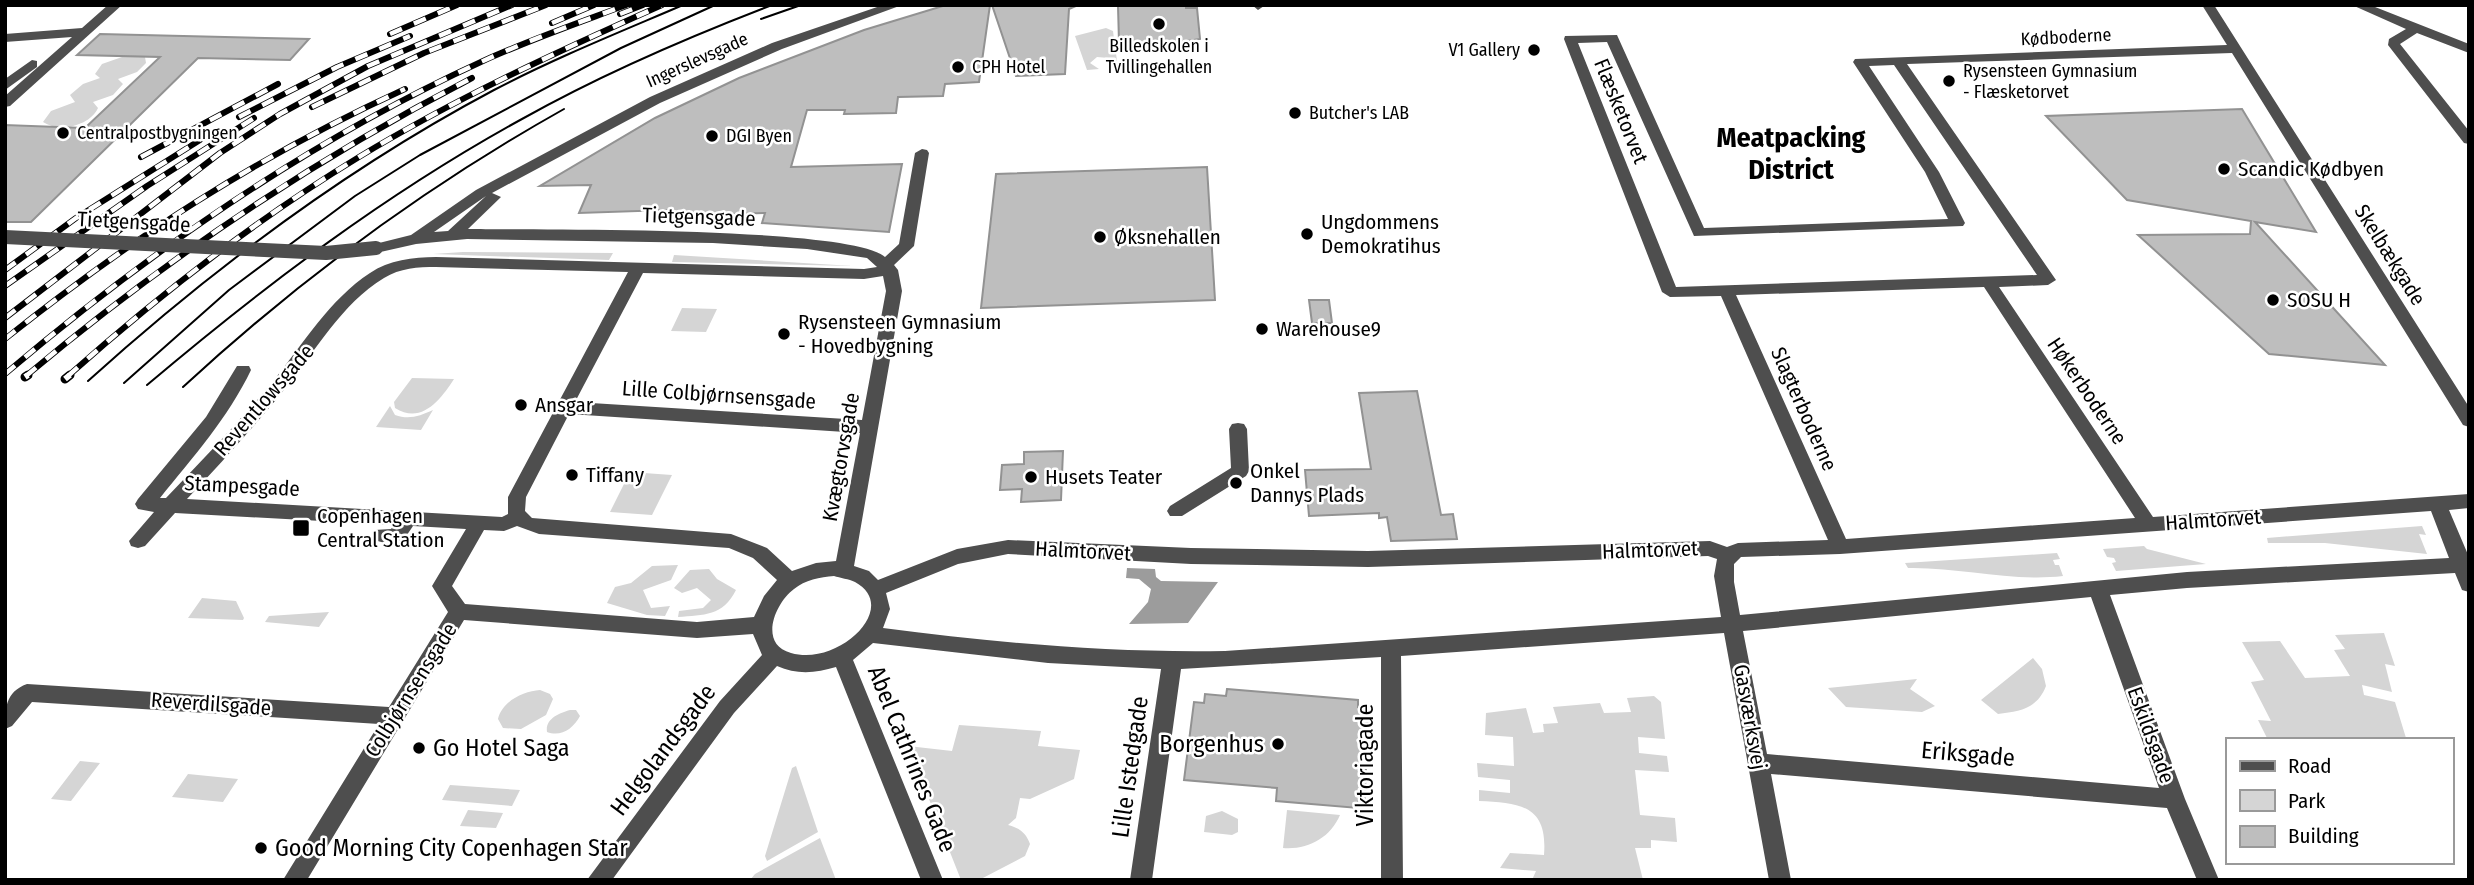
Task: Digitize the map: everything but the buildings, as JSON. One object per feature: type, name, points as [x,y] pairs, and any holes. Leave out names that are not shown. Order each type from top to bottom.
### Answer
[{"type":"street","points":[[5,86],[101,5]]},
{"type":"street","points":[[5,103],[116,5]]},
{"type":"street","name":"Ingerslevsgade","points":[[416,239],[465,203],[608,124],[703,77],[777,46],[896,5]]},
{"type":"street","name":"Skelbækgade","points":[[2208,5],[2469,421]]},
{"type":"street","points":[[2358,5],[2469,49]]},
{"type":"street","points":[[2416,28],[2394,42],[2394,45],[2469,140]]},
{"type":"street","points":[[5,38],[86,32]]},
{"type":"street","name":"Flæsketorvet","points":[[1612,38],[1699,233],[1958,223],[1931,172],[1860,62],[1899,62],[2048,280],[1988,282],[1670,292],[1570,39],[1612,38]]},
{"type":"street","name":"Kødboderne","points":[[1899,62],[2071,56],[2097,52],[2235,49]]},
{"type":"street","points":[[790,581],[760,553],[731,541],[539,527],[526,523],[516,511],[517,497],[638,268],[870,274],[888,267],[906,246],[922,153]]},
{"type":"street","name":"Ingerslevsgade","points":[[453,235],[476,211],[523,173]]},
{"type":"street","name":"Tietgensgade","points":[[5,237],[326,253],[453,235],[645,236],[763,241],[856,250],[872,254],[888,267]]},
{"type":"street","name":"Reventlowsgade","points":[[138,541],[371,279],[396,267],[436,262],[638,268]]},
{"type":"street","name":"Kvægtorvsgade","points":[[844,569],[894,291],[888,267]]},
{"type":"street","name":"Høkerboderne","points":[[1988,282],[2149,525]]},
{"type":"street","name":"Slagterboderne","points":[[1726,290],[1840,547]]},
{"type":"street","points":[[170,505],[144,503],[229,398],[243,370]]},
{"type":"street","name":"Lille Colbjørnsensgade","points":[[565,408],[869,427]]},
{"type":"street","points":[[207,426],[225,445]]},
{"type":"street","points":[[1176,511],[1240,471],[1238,429]]},
{"type":"street","name":"Halmtorvet","points":[[876,589],[953,558],[997,548],[1280,558],[1431,558],[1710,548],[1728,555],[1738,550],[1840,547],[2469,501]]},
{"type":"street","points":[[2437,503],[2465,565],[2469,584]]},
{"type":"street","name":"Stampesgade","points":[[170,505],[395,526],[479,523]]},
{"type":"street","points":[[479,523],[504,524],[519,517]]},
{"type":"street","name":"Colbjørnsensgade","points":[[294,880],[459,612],[442,586],[479,523]]},
{"type":"street","name":"Gasværksvej","points":[[1728,555],[1723,564],[1732,624],[1780,880]]},
{"type":"street","points":[[870,635],[953,646],[1172,662],[1391,650],[1732,624],[2247,576],[2465,565]]},
{"type":"street","points":[[844,569],[863,576],[876,589],[880,611],[870,635],[858,648],[831,662],[806,666],[775,655],[764,642],[761,625],[769,601],[790,581],[814,571],[844,569]]},
{"type":"street","name":"Eskildsgade","points":[[2098,589],[2174,799],[2208,880]]},
{"type":"street","points":[[459,612],[697,630],[761,625]]},
{"type":"street","name":"Viktoriagade","points":[[1391,650],[1392,880]]},
{"type":"street","name":"Helgolandsgade","points":[[598,880],[727,707],[775,655]]},
{"type":"street","name":"Abel Cathrines Gade","points":[[842,657],[932,880]]},
{"type":"street","name":"Lille Istedgade","points":[[1141,880],[1172,662]]},
{"type":"street","name":"Reverdilsgade","points":[[5,720],[27,693],[394,716]]},
{"type":"street","name":"Eriksgade","points":[[1757,763],[2174,799]]},
{"type":"green space","points":[[1106,28],[1113,31],[1117,61],[1111,64],[1109,58],[1097,57],[1090,63],[1099,69],[1087,70],[1075,36]]},
{"type":"green space","points":[[122,57],[145,57],[146,63],[137,72],[118,79],[123,84],[113,95],[93,102],[98,108],[88,119],[65,127],[43,122],[51,111],[75,102],[70,95],[83,84],[100,78],[95,74],[102,64]]},
{"type":"green space","points":[[613,253],[609,260],[433,254]]},
{"type":"green space","points":[[674,255],[853,266],[672,262]]},
{"type":"green space","points":[[682,308],[717,309],[706,332],[671,331]]},
{"type":"green space","points":[[412,378],[454,379],[430,407],[414,413],[395,408],[394,402]]},
{"type":"green space","points":[[390,406],[395,415],[405,417],[419,416],[433,410],[421,430],[376,427]]},
{"type":"green space","points":[[630,472],[672,475],[652,515],[610,512]]},
{"type":"green space","points":[[2422,526],[2426,535],[2419,534],[2427,554],[2325,543],[2268,543],[2267,538]]},
{"type":"green space","points":[[2144,546],[2206,564],[2116,571],[2112,563],[2116,562],[2114,558],[2107,557],[2103,549]]},
{"type":"green space","points":[[2057,553],[2060,559],[2053,560],[2055,565],[2059,565],[2063,576],[2005,576],[1908,568],[1905,563]]},
{"type":"green space","points":[[678,565],[671,580],[643,590],[651,608],[670,606],[665,616],[647,615],[607,603],[615,587],[631,583],[652,566]]},
{"type":"green space","points":[[709,569],[717,579],[736,590],[731,599],[712,612],[678,617],[679,611],[703,608],[711,600],[697,588],[682,593],[674,588],[690,570]]},
{"type":"green space","points":[[202,598],[236,601],[243,620],[188,618]]},
{"type":"green space","points":[[329,612],[319,627],[265,622],[269,616]]},
{"type":"green space","points":[[2384,633],[2395,666],[2385,664],[2392,692],[2362,685],[2364,695],[2395,702],[2406,738],[2267,738],[2258,720],[2271,721],[2251,682],[2264,680],[2242,642],[2280,641],[2305,678],[2350,676],[2334,650],[2345,649],[2335,635]]},
{"type":"green space","points":[[2033,658],[2042,669],[2046,686],[2038,700],[2027,708],[1998,714],[1981,700]]},
{"type":"green space","points":[[1917,679],[1910,689],[1935,706],[1922,712],[1846,707],[1828,688]]},
{"type":"green space","points":[[540,690],[550,694],[553,699],[546,715],[521,729],[503,728],[498,719],[504,707],[527,692]]},
{"type":"green space","points":[[1654,696],[1661,702],[1665,739],[1638,737],[1639,753],[1667,756],[1669,772],[1635,770],[1640,815],[1675,818],[1677,842],[1651,840],[1651,848],[1635,848],[1643,880],[1532,880],[1536,871],[1500,868],[1510,853],[1544,855],[1544,838],[1536,816],[1528,810],[1507,803],[1479,801],[1479,790],[1510,793],[1510,780],[1478,777],[1477,763],[1514,766],[1513,737],[1485,735],[1486,713],[1526,708],[1533,733],[1544,732],[1543,724],[1558,723],[1553,707],[1600,703],[1604,713],[1631,712],[1627,698]]},
{"type":"green space","points":[[570,710],[576,710],[580,716],[574,725],[562,733],[547,732],[550,720]]},
{"type":"green space","points":[[959,725],[1041,731],[1038,746],[1080,750],[1074,779],[1030,799],[1020,798],[1016,818],[1008,825],[1022,832],[1028,840],[1030,844],[1025,856],[979,880],[961,880],[908,746],[952,751]]},
{"type":"green space","points":[[80,761],[100,763],[71,801],[51,799]]},
{"type":"green space","points":[[796,766],[818,832],[767,861],[765,856],[792,768]]},
{"type":"green space","points":[[188,774],[238,779],[223,802],[172,797]]},
{"type":"green space","points":[[450,785],[520,790],[512,806],[442,800]]},
{"type":"green space","points":[[468,810],[503,813],[496,828],[460,826]]},
{"type":"green space","points":[[1287,810],[1340,815],[1330,830],[1317,841],[1301,847],[1283,848]]},
{"type":"green space","points":[[1222,811],[1238,819],[1238,832],[1232,835],[1204,832],[1206,816]]},
{"type":"green space","points":[[820,838],[836,880],[750,880],[755,874]]},
{"type":"shaded area","points":[[1127,568],[1155,569],[1156,577],[1161,581],[1218,582],[1188,623],[1129,624],[1148,602],[1151,589],[1139,579],[1126,578]]},
{"type":"tram line","points":[[88,381],[183,299],[232,261],[282,223],[385,153],[517,78],[683,5]]},
{"type":"tram line","points":[[124,383],[229,290],[355,196],[420,155],[621,48],[715,5]]},
{"type":"tram line","points":[[147,385],[281,277],[375,210],[472,148],[614,72],[772,5]]},
{"type":"tram line","points":[[761,19],[801,5]]},
{"type":"tram line","points":[[183,387],[272,309],[365,237],[462,170],[564,109]]},
{"type":"railway","points":[[390,34],[457,5]]},
{"type":"railway","points":[[5,318],[220,153],[280,114],[368,66],[512,5]]},
{"type":"railway","points":[[312,107],[424,53],[546,5]]},
{"type":"railway","points":[[552,23],[594,5]]},
{"type":"railway","points":[[5,374],[60,328],[174,242],[293,162],[418,92],[483,61],[626,5]]},
{"type":"railway","points":[[620,14],[643,5]]},
{"type":"railway","points":[[68,376],[137,316],[209,260],[320,181],[396,135],[470,95],[662,5]]},
{"type":"railway","points":[[239,117],[337,67],[410,36]]},
{"type":"railway","points":[[26,376],[131,292],[240,215],[354,143],[472,78]]},
{"type":"railway","points":[[141,157],[278,84]]},
{"type":"railway","points":[[5,339],[101,266],[197,201],[298,142],[405,89]]},
{"type":"railway","points":[[5,286],[147,186],[254,118]]},
{"type":"railway","points":[[5,270],[76,218],[200,140]]},
{"type":"railway","points":[[65,379],[70,375]]},
{"type":"place","name":"Billedskolen i Tvillingehallen","points":[[1159,24]]},
{"type":"place","name":"V1 Gallery","points":[[1534,50]]},
{"type":"place","name":"CPH Hotel","points":[[958,67]]},
{"type":"place","name":"Rysensteen Gymnasium - Flæsketorvet","points":[[1949,81]]},
{"type":"place","name":"Butcher's LAB","points":[[1295,113]]},
{"type":"place","name":"Centralpostbygningen","points":[[63,133]]},
{"type":"place","name":"DGI Byen","points":[[712,136]]},
{"type":"place","name":"Scandic Kødbyen","points":[[2224,169]]},
{"type":"place","name":"Ungdommens Demokratihus","points":[[1307,234]]},
{"type":"place","name":"Øksnehallen","points":[[1100,237]]},
{"type":"place","name":"SOSU H","points":[[2273,300]]},
{"type":"place","name":"Warehouse9","points":[[1262,329]]},
{"type":"place","name":"Rysensteen Gymnasium - Hovedbygning","points":[[784,334]]},
{"type":"place","name":"Ansgar","points":[[521,405]]},
{"type":"place","name":"Tiffany","points":[[572,475]]},
{"type":"place","name":"Husets Teater","points":[[1031,477]]},
{"type":"place","name":"Onkel Dannys Plads","points":[[1236,483]]},
{"type":"place","name":"Copenhagen Central Station","points":[[301,528]]},
{"type":"place","name":"Borgenhus","points":[[1278,744]]},
{"type":"place","name":"Go Hotel Saga","points":[[419,748]]},
{"type":"place","name":"Good Morning City Copenhagen Star","points":[[261,848]]},
{"type":"district","name":"Meatpacking District","points":[[1791,153]]}]
